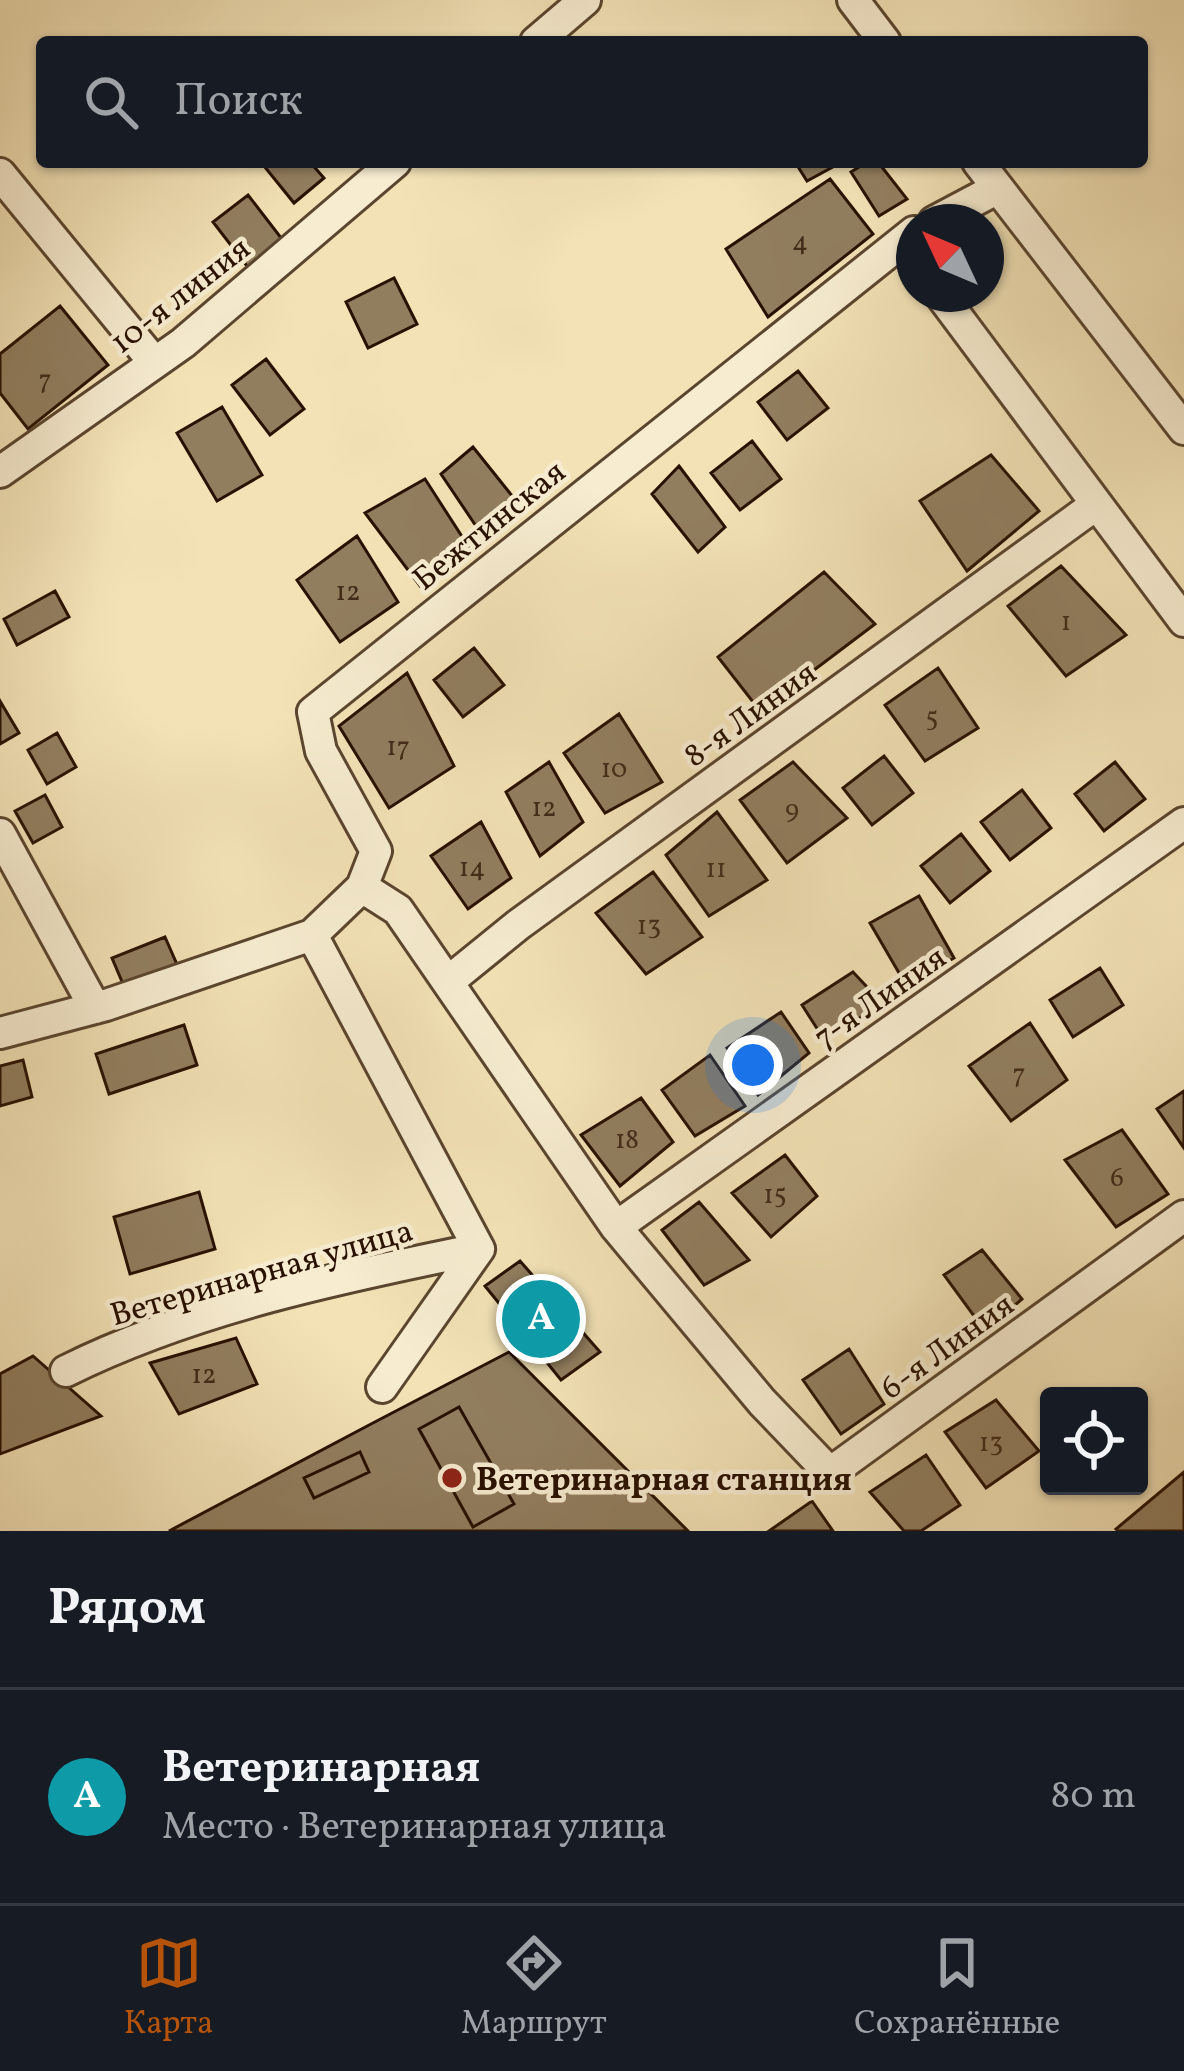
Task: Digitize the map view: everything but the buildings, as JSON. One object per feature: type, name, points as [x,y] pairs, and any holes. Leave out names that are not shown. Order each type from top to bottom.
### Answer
[{"type":"street","points":[[543,36],[585,0]]},
{"type":"street","points":[[853,0],[880,36]]},
{"type":"street","name":"10-я линия","points":[[0,472],[154,362],[388,168]]},
{"type":"street","points":[[983,168],[1184,429]]},
{"type":"street","points":[[0,174],[154,362]]},
{"type":"street","points":[[968,204],[998,188]]},
{"type":"street","name":"Бежтинская","points":[[362,887],[376,851],[321,751],[313,712],[896,254]]},
{"type":"street","points":[[953,312],[1184,621]]},
{"type":"street","name":"8-я Линия","points":[[449,981],[518,925],[1094,506]]},
{"type":"street","name":"7-я Линия","points":[[616,1227],[1184,823]]},
{"type":"street","points":[[0,834],[95,1008]]},
{"type":"street","points":[[0,1034],[95,1008],[312,934],[362,887],[398,910],[616,1227]]},
{"type":"street","name":"Ветеринарная улица","points":[[66,1371],[102,1354],[241,1307],[365,1272],[479,1249],[312,934]]},
{"type":"street","name":"6-я Линия","points":[[616,1227],[762,1402],[830,1473],[1184,1216]]},
{"type":"street","points":[[382,1387],[479,1249]]},
{"type":"place","name":"Ветеринарная","points":[[541,1319]]},
{"type":"place","name":"Ветеринарная станция","points":[[452,1478]]}]
